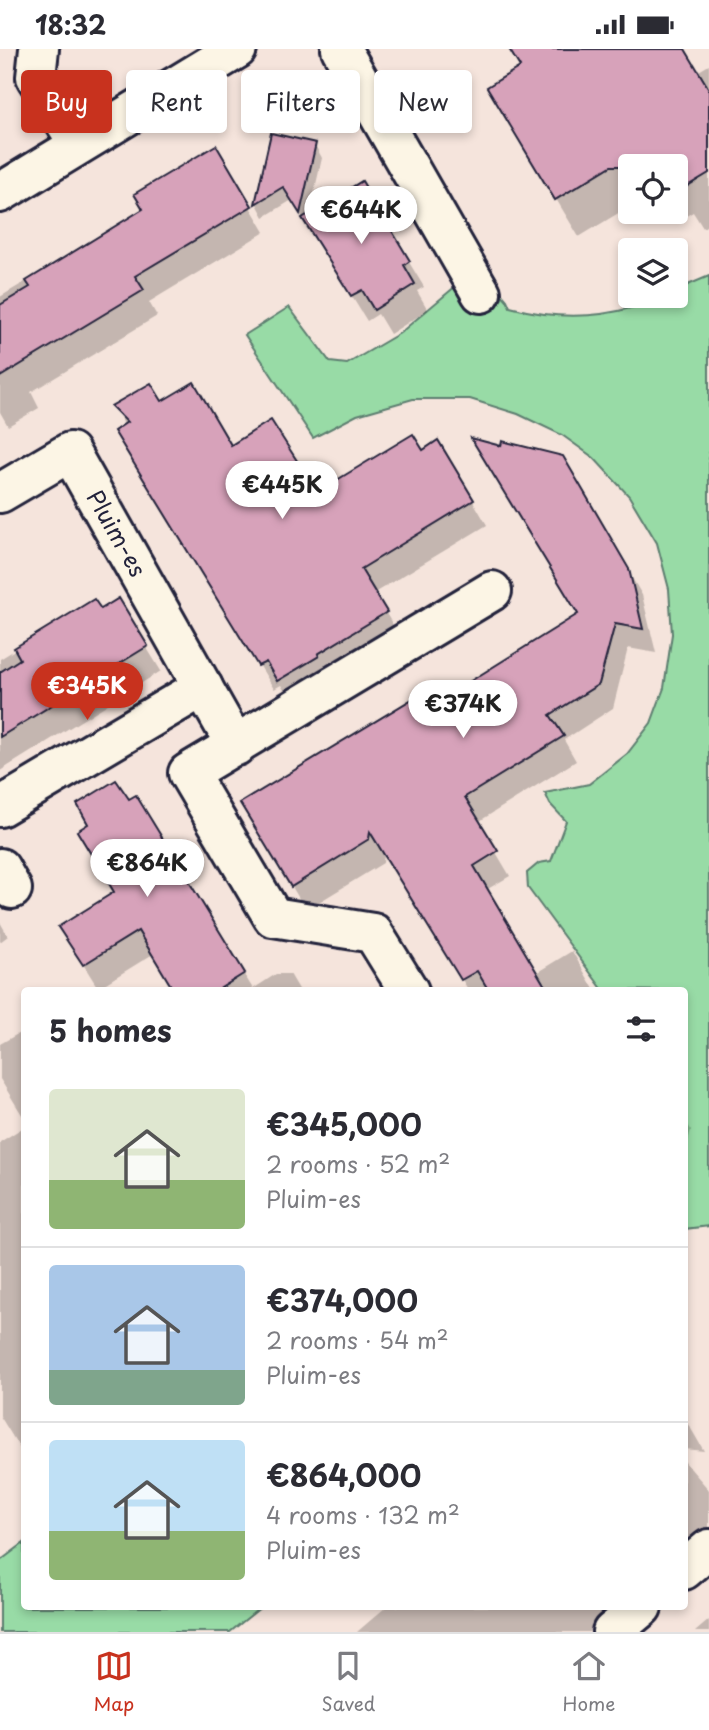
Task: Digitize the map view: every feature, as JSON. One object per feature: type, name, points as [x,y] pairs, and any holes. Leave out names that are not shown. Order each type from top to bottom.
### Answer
[{"type":"street","points":[[39,49],[36,77],[79,144]]},
{"type":"street","points":[[0,193],[237,49]]},
{"type":"street","points":[[341,49],[481,293]]},
{"type":"street","name":"Pluim-es","points":[[0,493],[70,452],[236,746]]},
{"type":"street","points":[[406,987],[373,933],[274,917],[187,773],[492,591]]},
{"type":"street","points":[[0,807],[203,687]]},
{"type":"street","points":[[688,1567],[709,1549]]},
{"type":"street","points":[[612,1632],[638,1610]]},
{"type":"green space","points":[[472,259],[510,307],[556,315],[603,314],[630,308],[688,308],[688,285],[709,276],[709,1226],[688,1229],[688,987],[601,987],[528,888],[527,873],[539,863],[551,861],[566,821],[550,804],[545,793],[589,784],[627,754],[651,723],[664,688],[672,634],[669,589],[657,543],[629,496],[594,458],[562,435],[518,414],[470,399],[413,399],[357,415],[313,438],[245,335],[289,307],[330,362],[347,364],[400,333],[463,280]]},
{"type":"green space","points":[[21,1545],[21,1610],[257,1610],[230,1632],[0,1632],[0,1561]]},
{"type":"building","points":[[509,49],[685,49],[709,89],[709,173],[688,186],[688,154],[618,154],[618,166],[611,166],[555,200],[487,87],[520,67]]},
{"type":"building","points":[[271,133],[316,143],[300,214],[283,187],[255,204]]},
{"type":"building","points":[[216,145],[252,206],[135,276],[144,290],[0,377],[0,305],[30,287],[26,281],[143,209],[134,194]]},
{"type":"building","points":[[362,181],[410,261],[404,265],[415,284],[374,310],[362,290],[351,296],[302,218]]},
{"type":"building","points":[[194,382],[231,445],[271,420],[317,492],[413,434],[423,450],[438,440],[474,500],[361,569],[387,612],[277,681],[266,662],[258,666],[114,431],[127,422],[111,406],[151,383],[162,401]]},
{"type":"building","points":[[471,438],[501,446],[502,441],[563,456],[629,569],[643,629],[615,624],[599,684],[550,715],[564,736],[465,797],[498,851],[474,866],[546,987],[487,987],[477,971],[461,980],[370,832],[369,839],[291,887],[240,803],[419,695],[423,702],[441,691],[445,697],[578,614]]},
{"type":"building","points":[[119,598],[148,646],[0,737],[0,672],[20,659],[14,648],[94,599],[101,609]]},
{"type":"building","points":[[116,780],[129,799],[136,795],[245,973],[222,987],[172,987],[138,931],[83,965],[58,927],[114,892],[77,831],[88,824],[77,804]]}]
